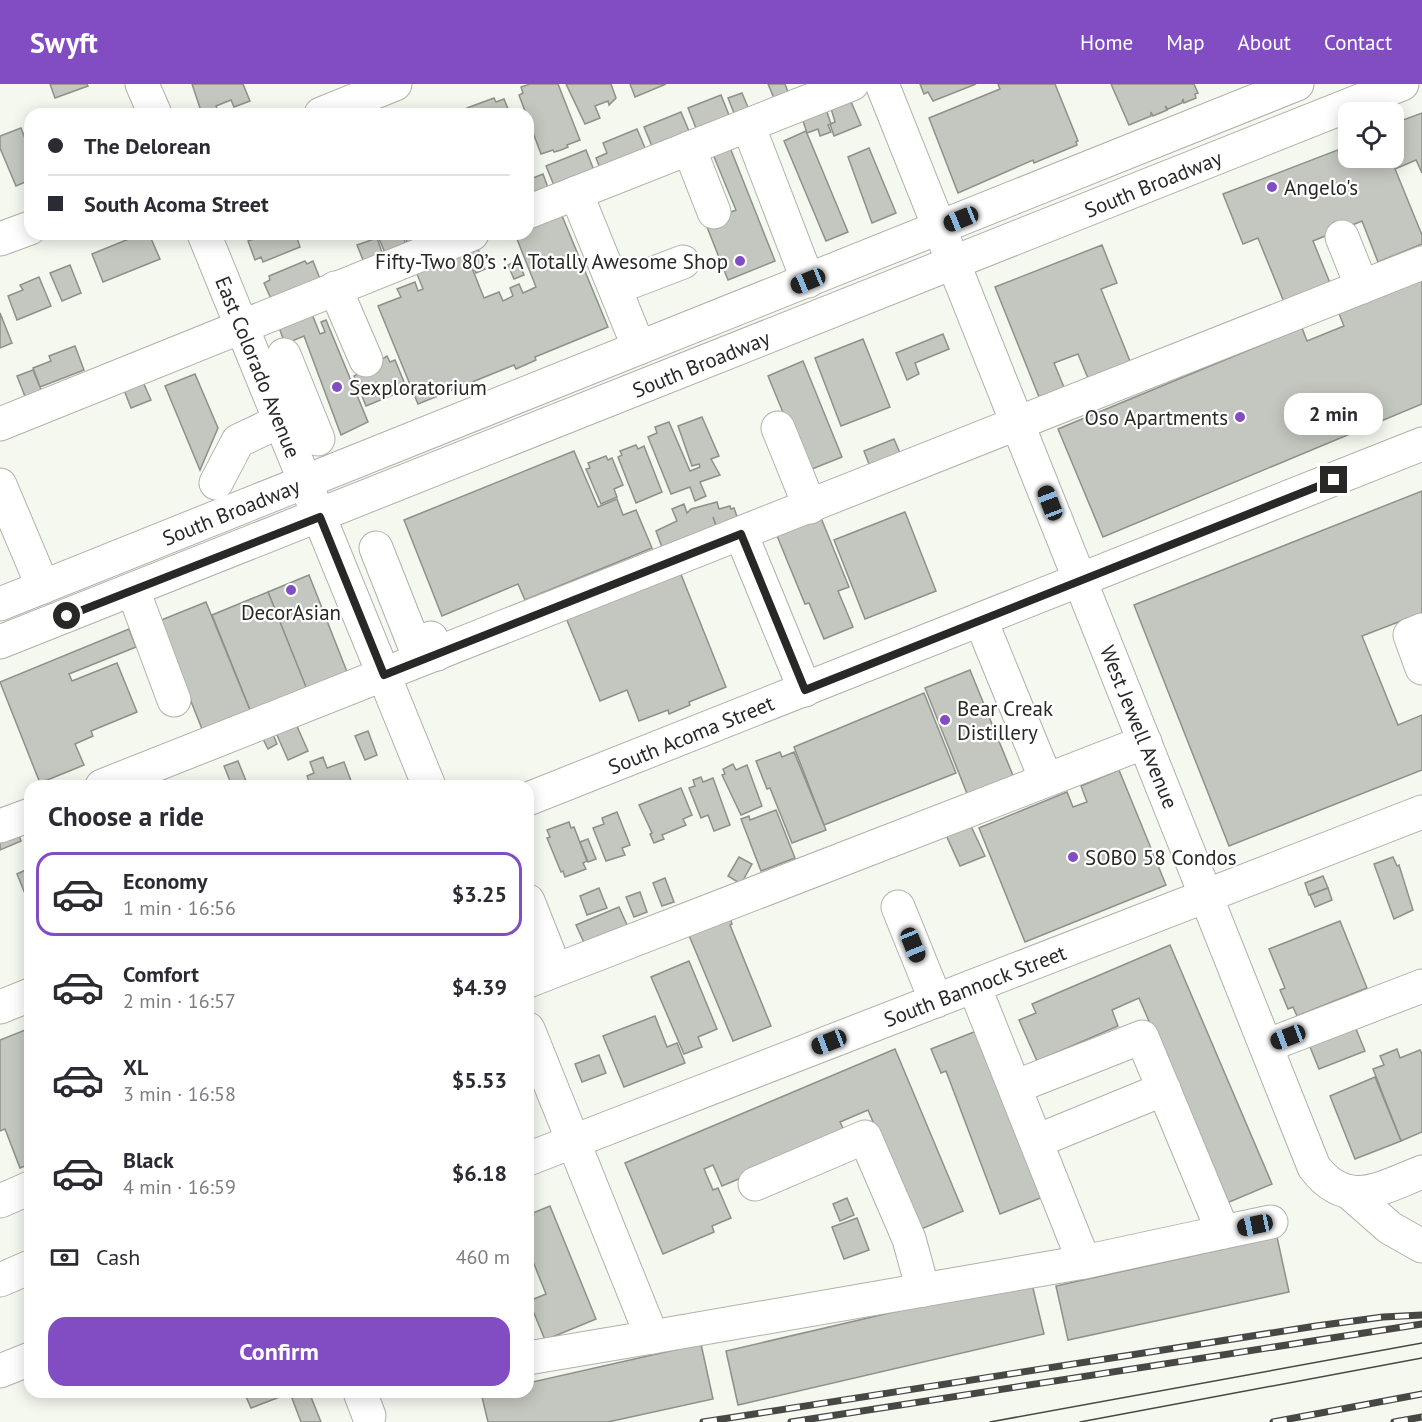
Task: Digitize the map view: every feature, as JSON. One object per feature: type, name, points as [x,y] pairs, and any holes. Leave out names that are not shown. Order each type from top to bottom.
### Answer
[{"type":"street","points":[[142,84],[152,108]]},
{"type":"street","points":[[336,108],[395,84]]},
{"type":"street","points":[[534,210],[852,84]]},
{"type":"street","name":"West Jewell Avenue","points":[[882,84],[1314,1167],[1323,1179],[1350,1193],[1390,1228],[1422,1246]]},
{"type":"street","name":"South Broadway","points":[[0,642],[133,590],[313,499],[639,348],[808,281],[948,245],[1297,84]]},
{"type":"street","name":"South Broadway","points":[[0,604],[43,587],[313,499],[948,245],[1402,84]]},
{"type":"street","points":[[748,125],[808,281]]},
{"type":"street","points":[[690,148],[714,212]]},
{"type":"street","points":[[576,193],[639,348]]},
{"type":"street","points":[[0,239],[24,230]]},
{"type":"street","points":[[1342,237],[1362,287]]},
{"type":"street","name":"East Colorado Avenue","points":[[206,240],[241,325],[281,372],[300,431],[313,499],[427,780]]},
{"type":"street","points":[[0,424],[457,240]]},
{"type":"street","points":[[615,288],[683,262]]},
{"type":"street","points":[[117,780],[1422,263]]},
{"type":"street","points":[[335,288],[366,360]]},
{"type":"street","points":[[778,428],[810,507]]},
{"type":"street","points":[[216,483],[238,441],[300,431]]},
{"type":"street","name":"South Acoma Street","points":[[534,797],[1422,444]]},
{"type":"street","points":[[0,483],[43,587]]},
{"type":"street","points":[[741,534],[805,690]]},
{"type":"street","points":[[376,548],[414,644],[431,638],[437,654]]},
{"type":"street","points":[[133,590],[174,700]]},
{"type":"street","points":[[981,621],[1040,765]]},
{"type":"street","points":[[1422,630],[1410,635],[1422,668]]},
{"type":"street","points":[[535,941],[1145,742]]},
{"type":"street","name":"South Bannock Street","points":[[534,1157],[1422,812]]},
{"type":"street","points":[[0,826],[24,817]]},
{"type":"street","points":[[898,907],[936,1001]]},
{"type":"street","points":[[974,986],[1084,1262]]},
{"type":"street","points":[[1266,1046],[1422,986]]},
{"type":"street","points":[[0,1007],[24,997]]},
{"type":"street","points":[[1015,1087],[1142,1037],[1223,1232]]},
{"type":"street","points":[[534,1044],[652,1337]]},
{"type":"street","points":[[1037,1141],[1164,1089]]},
{"type":"street","points":[[755,1184],[865,1137],[909,1239],[923,1290]]},
{"type":"street","points":[[1350,1193],[1365,1193],[1379,1189],[1422,1172]]},
{"type":"street","points":[[0,1201],[24,1191]]},
{"type":"street","points":[[534,1357],[1084,1262],[1271,1222]]},
{"type":"street","points":[[0,1280],[24,1270]]},
{"type":"street","points":[[0,1371],[24,1361]]},
{"type":"building","points":[[50,84],[87,84],[88,86],[55,98]]},
{"type":"building","points":[[192,84],[243,84],[250,101],[234,107],[231,100],[216,106],[217,108],[200,108]]},
{"type":"building","points":[[530,84],[558,84],[580,140],[561,150],[541,154],[534,135],[534,108],[524,108],[519,95],[523,93],[521,87]]},
{"type":"building","points":[[566,84],[611,84],[616,98],[609,105],[608,101],[595,106],[600,118],[585,124]]},
{"type":"building","points":[[630,84],[666,84],[635,97]]},
{"type":"building","points":[[768,84],[785,84],[790,97],[776,103]]},
{"type":"building","points":[[920,84],[976,84],[933,101],[928,92],[924,94]]},
{"type":"building","points":[[998,84],[1055,84],[1078,141],[1077,145],[1034,163],[1033,160],[958,193],[929,118],[1000,89]]},
{"type":"building","points":[[1111,84],[1194,84],[1198,93],[1195,94],[1196,98],[1184,103],[1183,99],[1182,103],[1168,109],[1165,106],[1167,110],[1153,116],[1151,112],[1151,116],[1129,125]]},
{"type":"building","points":[[742,93],[750,112],[736,118],[728,98]]},
{"type":"building","points":[[721,95],[731,120],[698,133],[688,108]]},
{"type":"building","points":[[849,97],[861,125],[834,136],[830,124],[835,122],[830,105]]},
{"type":"building","points":[[494,98],[496,102],[504,99],[508,108],[467,108]]},
{"type":"building","points":[[825,106],[831,132],[820,136],[818,129],[807,133],[801,115]]},
{"type":"building","points":[[681,112],[691,136],[654,151],[644,127]]},
{"type":"building","points":[[1422,113],[1422,173],[1416,160],[1404,165],[1404,120]]},
{"type":"building","points":[[21,128],[24,136],[24,183],[16,186],[0,148],[0,136]]},
{"type":"building","points":[[637,129],[648,155],[601,171],[596,158],[607,153],[603,143]]},
{"type":"building","points":[[806,131],[848,232],[826,241],[784,141]]},
{"type":"building","points":[[729,145],[775,261],[728,280],[705,222],[736,210],[712,152]]},
{"type":"building","points":[[869,148],[896,213],[872,223],[848,157]]},
{"type":"building","points":[[586,150],[595,173],[555,188],[546,166]]},
{"type":"building","points":[[1338,150],[1338,168],[1397,168],[1395,169],[1422,235],[1422,244],[1378,262],[1362,221],[1313,241],[1332,288],[1286,307],[1258,238],[1243,244],[1223,194]]},
{"type":"building","points":[[543,174],[550,193],[534,200],[534,178]]},
{"type":"building","points":[[560,211],[608,327],[535,357],[536,360],[516,369],[514,365],[418,404],[378,306],[401,297],[397,289],[415,282],[418,291],[423,289],[415,269],[464,248],[484,298],[499,292],[503,301],[513,296],[510,288],[519,284],[523,293],[536,287],[517,240],[534,240],[534,222]]},
{"type":"building","points":[[126,240],[152,240],[160,259],[103,282],[92,254]]},
{"type":"building","points":[[298,240],[300,247],[263,262],[261,257],[255,260],[248,241]]},
{"type":"building","points":[[378,240],[384,258],[365,265],[357,245]]},
{"type":"building","points":[[380,240],[404,240],[407,247],[386,255]]},
{"type":"building","points":[[406,240],[426,241],[409,247]]},
{"type":"building","points":[[1102,245],[1117,283],[1101,289],[1134,371],[1092,388],[1078,354],[1054,363],[1068,397],[1043,407],[995,287]]},
{"type":"building","points":[[478,249],[485,269],[476,273],[468,253]]},
{"type":"building","points":[[518,260],[524,275],[514,279],[508,265]]},
{"type":"building","points":[[305,261],[307,264],[313,261],[322,284],[272,301],[264,283],[270,280],[269,276]]},
{"type":"building","points":[[70,265],[81,293],[62,301],[50,273]]},
{"type":"building","name":"Oso Apartments","points":[[1422,276],[1422,404],[1103,537],[1058,429],[1302,328],[1307,341],[1344,326],[1338,311]]},
{"type":"building","points":[[39,277],[51,306],[17,320],[8,296],[23,290],[20,285]]},
{"type":"building","points":[[310,309],[320,334],[325,332],[321,322],[326,320],[368,422],[341,435],[304,336],[285,344],[277,322]]},
{"type":"building","points":[[0,313],[12,343],[0,348]]},
{"type":"building","points":[[943,334],[949,349],[915,363],[919,374],[907,380],[896,353]]},
{"type":"building","points":[[863,339],[890,407],[841,426],[815,358]]},
{"type":"building","points":[[75,346],[84,370],[40,387],[33,368],[51,361],[49,356]]},
{"type":"building","points":[[387,356],[390,362],[395,360],[407,389],[366,406],[354,376]]},
{"type":"building","points":[[803,361],[842,457],[807,471],[768,376]]},
{"type":"building","points":[[33,370],[42,392],[26,399],[17,376]]},
{"type":"building","points":[[195,374],[218,428],[200,470],[165,386]]},
{"type":"building","points":[[143,382],[151,400],[131,408],[124,390]]},
{"type":"building","points":[[702,417],[719,456],[711,459],[720,475],[700,482],[706,496],[695,501],[690,487],[671,494],[648,437],[657,433],[655,427],[669,422],[690,471],[700,467],[699,464],[692,466],[678,426]]},
{"type":"building","points":[[894,439],[903,460],[872,472],[864,451]]},
{"type":"building","points":[[636,445],[638,449],[644,446],[662,492],[636,503],[618,457],[622,455],[620,451]]},
{"type":"building","points":[[574,451],[598,507],[617,499],[623,515],[636,510],[652,548],[525,600],[518,584],[442,616],[404,520]]},
{"type":"building","points":[[606,456],[608,460],[612,458],[623,485],[614,489],[617,497],[601,504],[586,469],[590,468],[588,463]]},
{"type":"building","points":[[1422,491],[1422,613],[1362,636],[1398,725],[1422,715],[1422,770],[1229,846],[1134,605]]},
{"type":"building","points":[[717,502],[719,509],[730,506],[731,509],[734,508],[740,525],[719,533],[713,517],[717,529],[663,550],[656,531],[677,521],[672,509],[684,504],[687,513],[691,509]]},
{"type":"building","points":[[905,512],[936,591],[865,619],[834,540]]},
{"type":"building","points":[[819,513],[849,587],[838,591],[853,627],[824,639],[809,603],[805,604],[775,531]]},
{"type":"building","points":[[678,567],[726,687],[689,702],[690,705],[669,714],[668,710],[639,721],[627,690],[600,701],[564,613]]},
{"type":"building","points":[[309,575],[353,687],[312,703],[268,592]]},
{"type":"building","points":[[268,592],[310,697],[254,720],[212,615]]},
{"type":"building","points":[[206,602],[254,720],[206,739],[159,621]]},
{"type":"building","points":[[129,629],[136,647],[69,674],[72,681],[117,663],[137,712],[91,731],[93,736],[75,744],[84,765],[47,780],[39,780],[0,682]]},
{"type":"building","points":[[970,670],[1014,778],[968,796],[925,688]]},
{"type":"building","points":[[924,693],[956,773],[824,825],[794,747]]},
{"type":"building","points":[[296,724],[308,751],[288,760],[276,733]]},
{"type":"building","points":[[368,731],[377,755],[365,760],[355,736]]},
{"type":"building","points":[[272,732],[277,744],[268,749],[262,737]]},
{"type":"building","points":[[780,752],[782,757],[794,752],[826,830],[792,843],[770,788],[767,789],[756,761]]},
{"type":"building","points":[[323,757],[327,768],[344,762],[351,780],[309,780],[307,776],[314,773],[310,762]]},
{"type":"building","points":[[238,761],[246,780],[230,780],[224,766]]},
{"type":"building","points":[[733,764],[736,770],[747,765],[762,806],[741,815],[722,775],[725,774],[723,769]]},
{"type":"building","name":"SOBO 58 Condos","points":[[1119,770],[1166,885],[1025,942],[979,828],[1067,792],[1073,807],[1087,802],[1081,786]]},
{"type":"building","points":[[701,777],[703,782],[713,778],[730,825],[714,831],[708,815],[701,818],[689,788],[695,786],[693,780]]},
{"type":"building","points":[[681,788],[692,815],[683,819],[686,825],[662,835],[664,839],[654,843],[650,834],[652,833],[639,805]]},
{"type":"building","points":[[776,810],[795,858],[761,871],[741,819],[749,816],[750,820]]},
{"type":"building","points":[[617,812],[630,845],[622,848],[625,855],[606,861],[593,828],[604,824],[602,818]]},
{"type":"building","points":[[569,822],[571,828],[574,827],[587,861],[583,863],[586,869],[565,877],[547,838],[550,837],[547,830]]},
{"type":"building","points":[[970,824],[985,856],[960,866],[946,835]]},
{"type":"building","points":[[18,833],[21,841],[0,850],[0,841]]},
{"type":"building","points":[[588,839],[596,859],[588,862],[580,842]]},
{"type":"building","points":[[739,857],[752,864],[741,884],[728,876]]},
{"type":"building","points":[[1393,857],[1397,866],[1399,865],[1413,910],[1394,919],[1374,864]]},
{"type":"building","points":[[24,871],[24,891],[17,874]]},
{"type":"building","points":[[1323,876],[1328,888],[1309,895],[1305,883]]},
{"type":"building","points":[[665,878],[674,902],[662,906],[653,883]]},
{"type":"building","points":[[599,888],[607,908],[587,915],[580,896]]},
{"type":"building","points":[[1328,888],[1332,900],[1315,907],[1310,895]]},
{"type":"building","points":[[640,892],[647,912],[634,917],[626,897]]},
{"type":"building","points":[[619,907],[628,927],[585,945],[576,925]]},
{"type":"building","points":[[730,917],[732,924],[730,925],[771,1026],[733,1041],[688,933]]},
{"type":"building","points":[[1340,921],[1367,988],[1297,1016],[1293,1007],[1288,1009],[1280,990],[1285,988],[1269,949]]},
{"type":"building","points":[[1170,945],[1272,1184],[1227,1203],[1139,998],[1112,1010],[1118,1026],[1037,1061],[1019,1020],[1036,1013],[1032,1004]]},
{"type":"building","points":[[689,961],[717,1029],[698,1037],[702,1047],[684,1054],[651,977]]},
{"type":"building","points":[[655,1016],[667,1047],[677,1043],[685,1063],[624,1087],[603,1036]]},
{"type":"building","points":[[1354,1024],[1365,1051],[1319,1069],[1308,1042]]},
{"type":"building","points":[[24,1030],[24,1166],[20,1168],[5,1129],[0,1131],[0,1040]]},
{"type":"building","points":[[979,1030],[1043,1197],[1000,1214],[946,1071],[941,1073],[931,1049]]},
{"type":"building","points":[[895,1049],[963,1211],[919,1230],[868,1110],[840,1122],[846,1134],[722,1186],[713,1165],[704,1169],[713,1190],[718,1188],[731,1218],[712,1226],[714,1232],[663,1254],[625,1163]]},
{"type":"building","points":[[1397,1049],[1400,1058],[1420,1050],[1422,1054],[1422,1132],[1401,1141],[1373,1069],[1384,1065],[1380,1056]]},
{"type":"building","points":[[599,1055],[606,1073],[582,1082],[575,1064]]},
{"type":"building","points":[[1375,1077],[1401,1141],[1355,1159],[1330,1096]]},
{"type":"building","points":[[847,1198],[854,1215],[840,1221],[833,1204]]},
{"type":"building","points":[[550,1206],[596,1319],[545,1340],[534,1313],[534,1299],[546,1294],[534,1264],[534,1213]]},
{"type":"building","points":[[857,1218],[869,1250],[844,1259],[832,1227]]},
{"type":"building","points":[[1277,1237],[1289,1292],[1068,1340],[1056,1286]]},
{"type":"building","points":[[1031,1280],[1044,1334],[738,1405],[726,1351]]},
{"type":"building","points":[[701,1344],[713,1399],[608,1422],[488,1422],[482,1398],[534,1398],[534,1382]]},
{"type":"building","points":[[247,1398],[277,1398],[251,1408]]},
{"type":"building","points":[[292,1398],[311,1398],[321,1422],[301,1422]]},
{"type":"tram line","points":[[990,1422],[1422,1343]]},
{"type":"tram line","points":[[1080,1422],[1422,1358]]},
{"type":"railway","points":[[703,1422],[1316,1326],[1383,1317],[1422,1315]]},
{"type":"railway","points":[[791,1422],[1422,1324]]},
{"type":"railway","points":[[1273,1422],[1422,1394]]},
{"type":"railway","points":[[1394,1422],[1422,1417]]},
{"type":"place","name":"Angelo's","points":[[1272,187]]},
{"type":"place","name":"Fifty-Two 80’s : A Totally Awesome Shop","points":[[740,261]]},
{"type":"place","name":"Sexploratorium","points":[[337,387]]},
{"type":"place","name":"Oso Apartments","points":[[1240,417]]},
{"type":"place","name":"DecorAsian","points":[[291,590]]},
{"type":"place","name":"Bear Creak Distillery","points":[[945,720]]},
{"type":"place","name":"SOBO 58 Condos","points":[[1073,857]]},
{"type":"route","points":[[67,616],[320,517],[384,675],[741,534],[805,690],[1334,480]]}]
